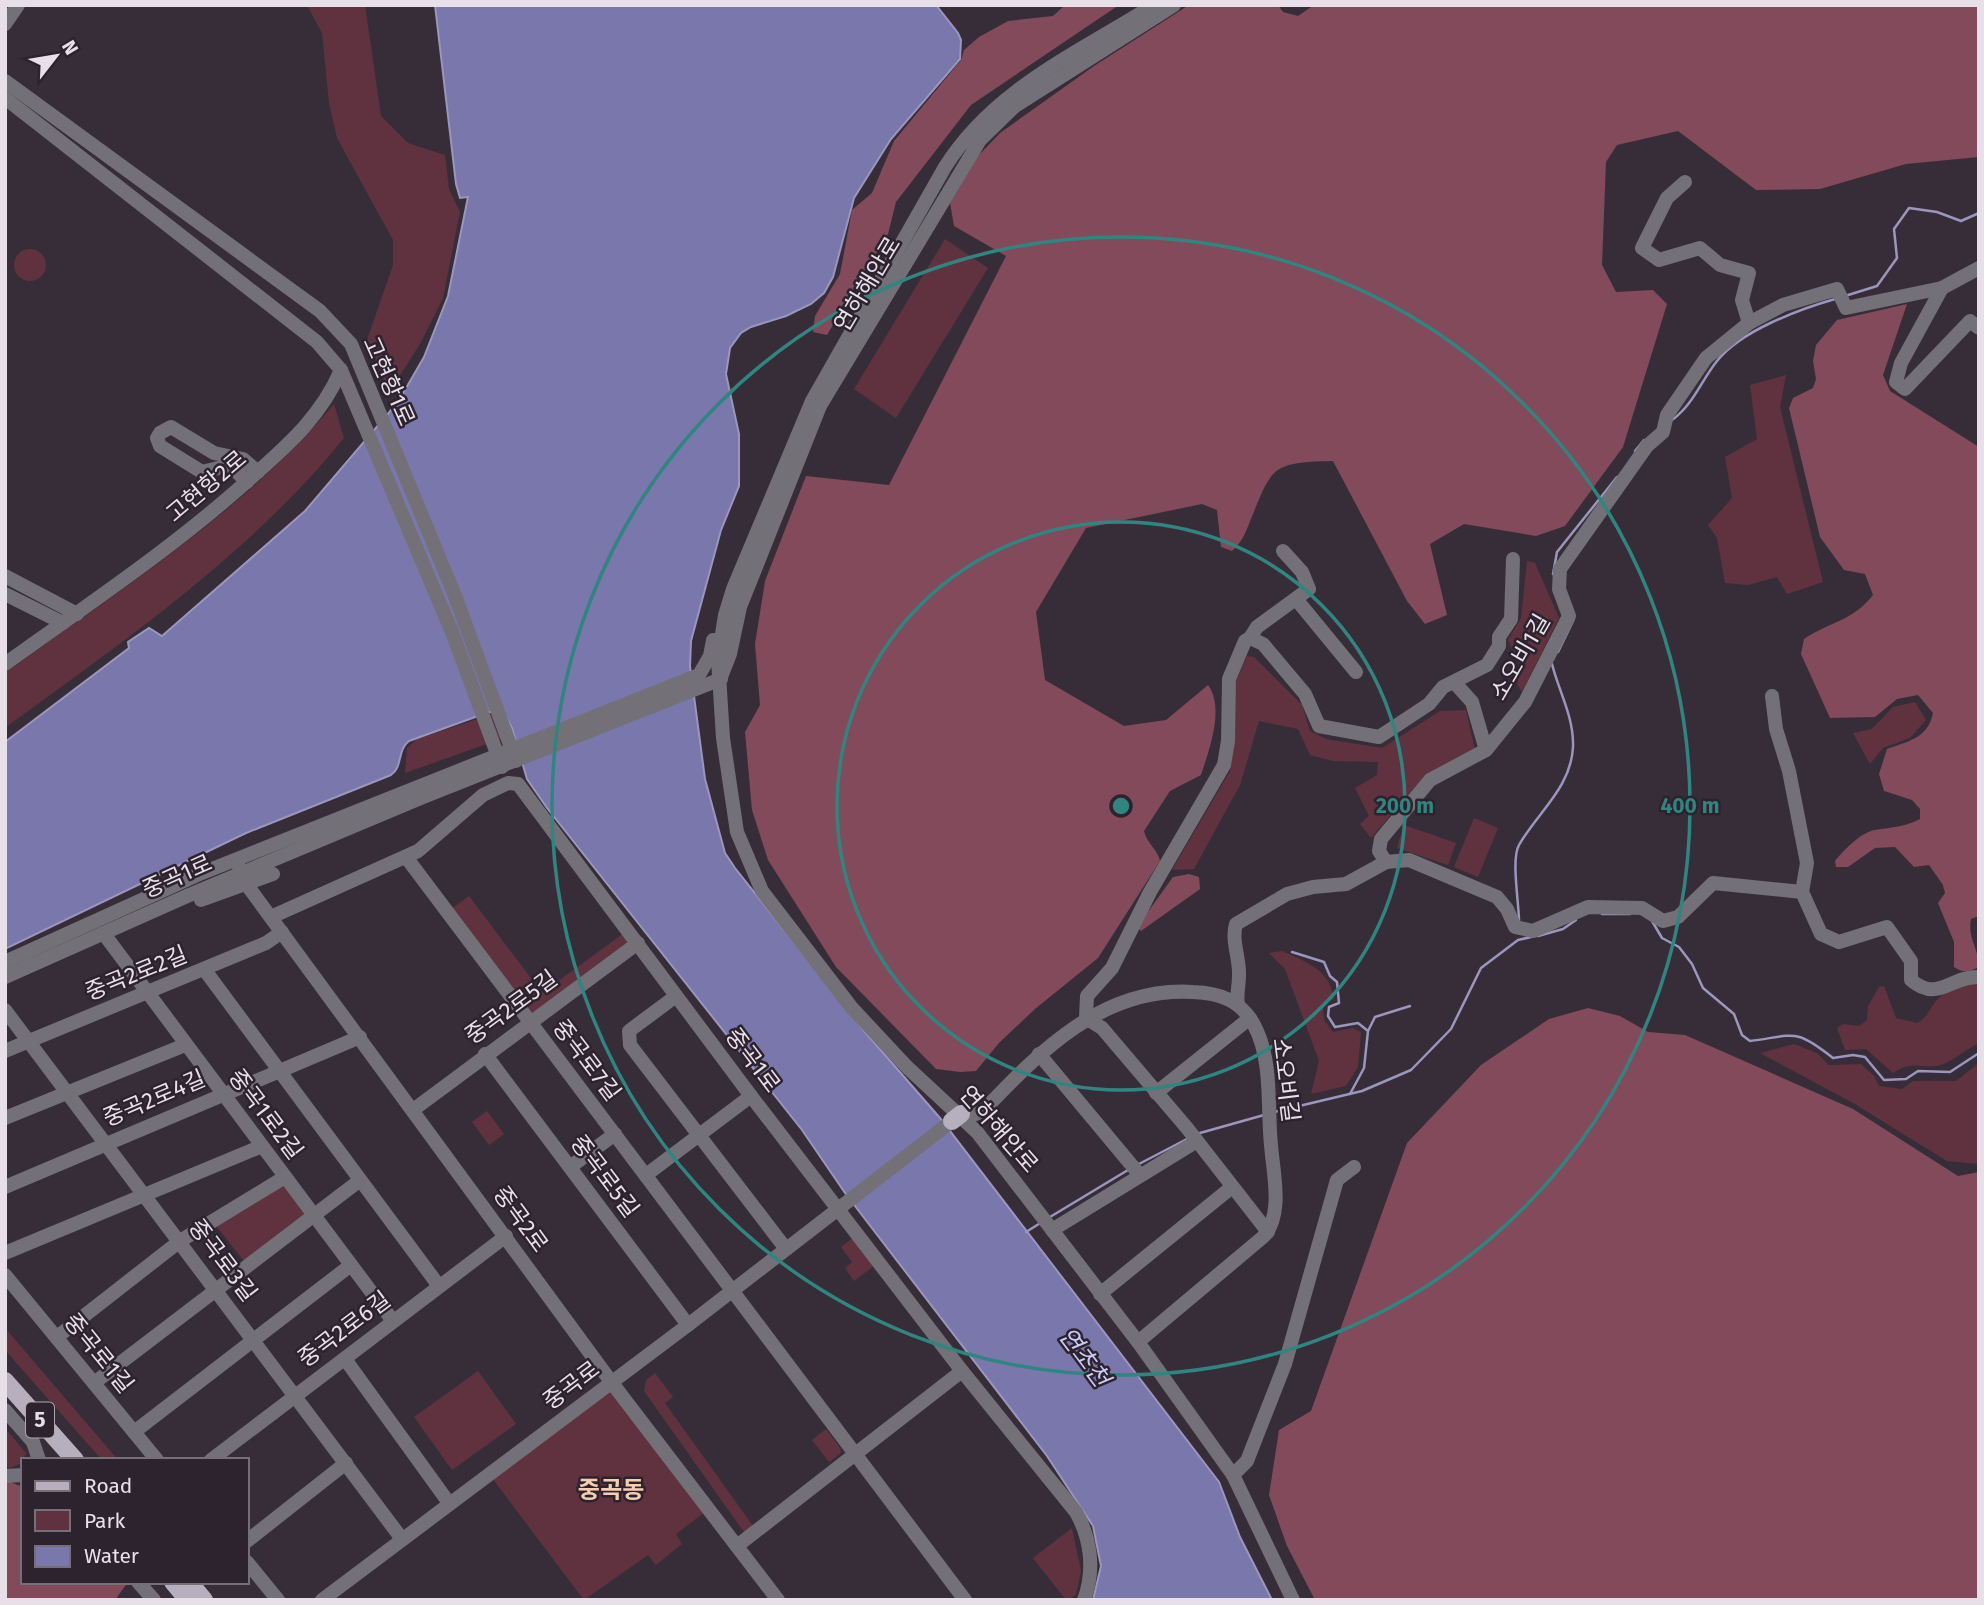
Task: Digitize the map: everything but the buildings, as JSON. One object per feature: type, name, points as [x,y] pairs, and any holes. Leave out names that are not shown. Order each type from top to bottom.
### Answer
[{"type":"main road","name":"5","points":[[5,1381],[73,1458]]},
{"type":"main road","name":"5","points":[[5,1398],[59,1458]]},
{"type":"main road","points":[[175,1584],[188,1600]]},
{"type":"main road","points":[[185,1584],[197,1600]]},
{"type":"main road","points":[[191,1584],[204,1600]]},
{"type":"street","points":[[5,24],[18,5]]},
{"type":"street","name":"연하해안로","points":[[1154,5],[1014,90],[963,139],[812,401],[780,472],[725,615],[718,659],[723,738],[737,832],[762,891],[852,1008],[957,1118],[1040,1215],[1138,1342],[1233,1475],[1293,1600]]},
{"type":"street","name":"연하해안로","points":[[721,678],[730,654],[740,607],[820,406],[980,140],[1015,106],[1174,5]]},
{"type":"street","name":"고현항1로","points":[[5,81],[320,311],[351,344],[515,755]]},
{"type":"street","name":"고현항1로","points":[[5,97],[317,342],[341,370],[452,632],[500,762]]},
{"type":"street","points":[[1685,182],[1667,198],[1642,248],[1659,260],[1700,248],[1720,265],[1749,273],[1742,300],[1749,323]]},
{"type":"street","name":"소오비1길","points":[[1386,862],[1379,850],[1381,839],[1430,780],[1486,750],[1525,702],[1569,616],[1559,589],[1560,569],[1647,446],[1663,432],[1667,415],[1706,358],[1749,323],[1783,305],[1837,289],[1846,308],[1942,288],[1979,268]]},
{"type":"street","points":[[1942,288],[1901,363],[1896,382],[1905,389],[1970,321],[1979,328]]},
{"type":"street","name":"고현항2로","points":[[5,664],[143,568],[253,477],[289,444],[328,401],[341,370]]},
{"type":"street","points":[[171,428],[214,453],[243,458],[253,477],[230,465],[202,472],[160,446],[157,438],[160,433],[171,428]]},
{"type":"street","points":[[1138,1342],[1268,1232],[1187,1128],[1102,1028],[1086,1018],[1087,996],[1112,968],[1150,892],[1224,765],[1229,679],[1245,641],[1257,627],[1309,589],[1301,572],[1283,551]]},
{"type":"street","points":[[1250,638],[1263,643],[1305,694],[1316,722],[1325,728],[1379,737],[1430,704],[1443,688],[1487,665],[1499,646],[1499,637],[1511,619],[1513,559]]},
{"type":"street","points":[[5,576],[77,614]]},
{"type":"street","points":[[5,594],[62,623]]},
{"type":"street","points":[[1296,599],[1356,672]]},
{"type":"street","points":[[515,755],[701,674],[714,636],[725,615]]},
{"type":"street","points":[[515,755],[721,678]]},
{"type":"street","points":[[1454,682],[1472,702],[1486,750]]},
{"type":"street","points":[[1772,696],[1776,729],[1789,771],[1807,863],[1802,892],[1821,934],[1839,942],[1886,927],[1911,961],[1910,980],[1920,988],[1937,991],[1965,976],[1979,977]]},
{"type":"street","name":"중곡1로","points":[[5,977],[367,815],[515,755]]},
{"type":"street","name":"중곡1로","points":[[271,917],[418,851],[483,795],[508,783],[518,784],[751,1096],[842,1206],[962,1371],[1076,1512],[1085,1528],[1091,1564],[1084,1600]]},
{"type":"street","name":"중곡로7길","points":[[406,857],[734,1289],[854,1455],[965,1600]]},
{"type":"street","points":[[1238,1005],[1236,992],[1240,979],[1233,934],[1236,924],[1287,894],[1313,887],[1346,884],[1386,862],[1409,860],[1497,897],[1507,909],[1515,927],[1533,930],[1588,907],[1642,908],[1663,921],[1678,917],[1713,883],[1802,892]]},
{"type":"street","points":[[241,873],[273,874]]},
{"type":"street","name":"중곡1로","points":[[5,962],[241,873]]},
{"type":"street","name":"중곡2로","points":[[241,873],[612,1382],[778,1600]]},
{"type":"street","name":"중곡2로2길","points":[[5,1051],[266,943],[282,932]]},
{"type":"street","name":"중곡1로2길","points":[[104,934],[393,1321]]},
{"type":"street","name":"중곡2로5길","points":[[412,1110],[638,943]]},
{"type":"street","points":[[204,969],[439,1286]]},
{"type":"street","name":"소오비길","points":[[842,1206],[957,1118],[984,1110],[1039,1054],[1086,1018],[1143,995],[1179,991],[1227,997],[1250,1018],[1262,1048],[1269,1113],[1274,1211],[1268,1232]]},
{"type":"street","points":[[676,996],[629,1031],[630,1045],[786,1249]]},
{"type":"street","name":"중곡로3길","points":[[5,1010],[402,1539]]},
{"type":"street","points":[[1156,1093],[1250,1018]]},
{"type":"street","name":"중곡2로4길","points":[[5,1186],[360,1037]]},
{"type":"street","points":[[5,1118],[185,1045]]},
{"type":"street","name":"중곡로5길","points":[[485,1054],[688,1325]]},
{"type":"street","points":[[1039,1054],[1139,1174]]},
{"type":"street","points":[[646,1175],[751,1096]]},
{"type":"street","points":[[570,1167],[615,1134]]},
{"type":"street","points":[[1052,1230],[1139,1174],[1197,1141]]},
{"type":"street","points":[[5,1253],[262,1146]]},
{"type":"street","points":[[1233,1475],[1247,1461],[1285,1364],[1337,1180],[1354,1167]]},
{"type":"street","points":[[57,1337],[180,1241],[285,1177]]},
{"type":"street","points":[[94,1383],[359,1181]]},
{"type":"street","points":[[1100,1294],[1232,1187]]},
{"type":"street","name":"중곡로","points":[[329,1597],[842,1206]]},
{"type":"street","name":"중곡2로6길","points":[[214,1458],[506,1236]]},
{"type":"street","points":[[134,1432],[351,1265]]},
{"type":"street","name":"중곡로1길","points":[[5,1275],[155,1458]]},
{"type":"street","points":[[345,1359],[449,1503]]},
{"type":"street","points":[[737,1546],[962,1371]]},
{"type":"street","points":[[5,1410],[33,1442],[38,1458]]},
{"type":"street","points":[[248,1540],[346,1463]]},
{"type":"street","points":[[248,1563],[278,1600]]},
{"type":"street","points":[[140,1584],[154,1600]]},
{"type":"green space","points":[[307,5],[365,5],[381,116],[408,143],[445,155],[449,189],[460,212],[443,298],[420,344],[392,388],[385,382],[367,340],[393,265],[393,240],[337,138],[329,103],[322,33]]},
{"type":"green space","points":[[945,239],[988,268],[896,418],[854,389]]},
{"type":"green space","points":[[30,249],[41,254],[46,265],[41,276],[30,281],[19,276],[14,265],[19,254]]},
{"type":"green space","points":[[1786,375],[1780,407],[1823,582],[1787,594],[1777,577],[1748,585],[1725,583],[1717,538],[1708,525],[1732,498],[1725,457],[1757,439],[1750,385]]},
{"type":"green space","points":[[334,404],[344,438],[268,520],[184,594],[5,728],[5,673],[220,515],[298,443]]},
{"type":"green space","points":[[1527,561],[1535,563],[1559,618],[1522,692],[1517,684],[1520,665],[1508,640],[1521,618]]},
{"type":"green space","points":[[1247,656],[1254,657],[1302,705],[1310,731],[1326,739],[1382,748],[1440,711],[1466,710],[1475,750],[1424,776],[1371,838],[1360,824],[1369,816],[1355,788],[1377,775],[1378,762],[1333,761],[1310,755],[1298,729],[1259,721],[1240,785],[1194,869],[1172,870],[1230,771],[1234,741],[1234,686]]},
{"type":"green space","points":[[1915,702],[1926,720],[1910,738],[1883,748],[1870,764],[1853,733],[1872,729],[1893,707]]},
{"type":"green space","points":[[496,713],[509,722],[512,735],[405,773],[407,748],[417,739]]},
{"type":"green space","points":[[1474,818],[1498,828],[1478,877],[1454,867]]},
{"type":"green space","points":[[1404,825],[1456,843],[1448,865],[1397,848]]},
{"type":"green space","points":[[469,896],[542,993],[628,930],[638,943],[529,1022],[447,912]]},
{"type":"green space","points":[[1282,951],[1316,968],[1328,981],[1334,999],[1323,1005],[1324,1020],[1333,1032],[1353,1028],[1361,1032],[1358,1067],[1346,1086],[1311,1094],[1319,1061],[1285,969],[1269,953]]},
{"type":"green space","points":[[1975,983],[1979,985],[1979,1043],[1946,1063],[1912,1066],[1893,1073],[1866,1049],[1845,1050],[1837,1028],[1843,1024],[1859,1026],[1867,1020],[1868,1006],[1879,987],[1884,986],[1896,1018],[1917,1023],[1947,992]]},
{"type":"green space","points":[[1794,1044],[1817,1053],[1829,1065],[1861,1064],[1874,1076],[1879,1086],[1902,1089],[1913,1081],[1956,1081],[1979,1063],[1979,1164],[1947,1161],[1853,1103],[1760,1053]]},
{"type":"green space","points":[[487,1111],[504,1134],[489,1145],[472,1122]]},
{"type":"green space","points":[[285,1177],[314,1216],[248,1266],[213,1222]]},
{"type":"green space","points":[[854,1237],[875,1265],[854,1281],[845,1268],[852,1262],[841,1247]]},
{"type":"green space","points":[[5,1328],[116,1458],[100,1458],[5,1350]]},
{"type":"green space","points":[[478,1371],[516,1424],[452,1470],[414,1417]]},
{"type":"green space","points":[[655,1373],[673,1397],[665,1403],[753,1526],[744,1532],[644,1391],[646,1380]]},
{"type":"green space","points":[[612,1383],[709,1509],[676,1534],[682,1544],[656,1565],[648,1555],[584,1600],[489,1474]]},
{"type":"green space","points":[[5,1428],[26,1453],[24,1458],[21,1458],[21,1463],[10,1468],[5,1466]]},
{"type":"green space","points":[[826,1429],[841,1449],[840,1454],[829,1462],[812,1440]]},
{"type":"green space","points":[[1072,1528],[1081,1571],[1076,1595],[1066,1600],[1033,1558]]},
{"type":"shaded area","points":[[1065,5],[1119,5],[971,105],[896,202],[888,234],[827,335],[813,332],[815,316],[840,274],[852,210],[872,193],[894,141],[961,60],[964,50],[979,37],[1008,21],[1053,16]]},
{"type":"shaded area","points":[[1189,5],[1278,5],[1283,12],[1298,16],[1314,5],[1979,5],[1979,157],[1906,164],[1820,189],[1756,190],[1678,131],[1617,145],[1606,162],[1602,265],[1616,292],[1653,290],[1667,304],[1623,447],[1565,526],[1536,536],[1464,524],[1430,544],[1447,615],[1425,624],[1407,601],[1333,461],[1296,463],[1276,472],[1263,491],[1242,539],[1232,551],[1221,547],[1217,510],[1202,504],[1086,528],[1036,612],[1045,680],[1124,726],[1166,720],[1208,685],[1215,705],[1211,742],[1201,775],[1170,791],[1144,831],[1160,861],[1098,958],[1035,1009],[999,1043],[976,1071],[936,1069],[836,967],[768,860],[752,810],[745,732],[760,705],[755,644],[765,581],[806,476],[889,485],[1006,256],[954,226],[950,203],[978,156],[1000,133],[1094,66]]},
{"type":"shaded area","points":[[1907,304],[1883,375],[1890,391],[1979,447],[1979,916],[1971,919],[1970,925],[1979,967],[1966,971],[1954,967],[1954,942],[1938,903],[1945,893],[1943,885],[1929,865],[1914,867],[1895,847],[1875,848],[1848,867],[1836,867],[1835,861],[1848,847],[1870,831],[1920,819],[1920,809],[1912,800],[1884,791],[1879,774],[1887,749],[1910,741],[1922,733],[1933,713],[1918,695],[1897,699],[1875,717],[1830,718],[1801,654],[1804,639],[1849,616],[1873,595],[1865,574],[1844,570],[1820,537],[1789,408],[1793,398],[1813,388],[1816,379],[1813,361],[1816,345],[1837,320]]},
{"type":"shaded area","points":[[1189,874],[1199,877],[1200,889],[1141,931],[1137,927],[1173,877]]},
{"type":"shaded area","points":[[1588,1008],[1620,1016],[1648,1032],[1685,1035],[1853,1109],[1958,1176],[1979,1172],[1979,1600],[1315,1600],[1287,1546],[1269,1495],[1279,1430],[1311,1411],[1407,1143],[1481,1065],[1549,1019]]},
{"type":"shaded area","points":[[5,1480],[21,1486],[21,1584],[127,1584],[115,1600],[5,1600]]},
{"type":"water","name":"연초천","points":[[435,5],[936,5],[958,33],[961,40],[960,59],[891,139],[854,198],[833,277],[824,293],[811,304],[786,316],[751,327],[741,333],[730,348],[726,374],[739,434],[739,486],[721,530],[691,641],[690,666],[705,779],[725,853],[735,868],[865,1032],[940,1118],[1219,1482],[1240,1537],[1272,1600],[1093,1600],[1101,1566],[1093,1526],[1047,1456],[845,1193],[802,1130],[547,808],[527,779],[512,728],[505,715],[489,712],[409,741],[403,749],[395,772],[391,775],[246,833],[5,949],[5,742],[129,648],[128,642],[149,628],[162,636],[305,511],[398,402],[424,357],[448,296],[468,197],[460,198],[456,184]]},
{"type":"waterway","points":[[1845,296],[1877,286],[1897,258],[1894,229],[1909,208],[1937,212],[1961,221],[1979,213]]},
{"type":"waterway","points":[[1672,420],[1691,400],[1717,361],[1740,340],[1788,315],[1835,299]]},
{"type":"waterway","points":[[1635,451],[1644,440]]},
{"type":"waterway","points":[[1553,574],[1557,552],[1617,477]]},
{"type":"waterway","points":[[1558,652],[1573,621]]},
{"type":"waterway","points":[[1519,921],[1515,870],[1519,845],[1560,788],[1571,762],[1573,747],[1569,715],[1552,664]]},
{"type":"waterway","points":[[1602,914],[1630,914]]},
{"type":"waterway","points":[[1538,936],[1563,929],[1576,920]]},
{"type":"waterway","points":[[1652,921],[1662,938],[1679,947],[1692,964],[1703,988],[1734,1014],[1742,1035],[1750,1041],[1786,1036],[1802,1038],[1833,1058],[1853,1055],[1865,1057],[1884,1080],[1906,1079],[1918,1071],[1950,1072],[1979,1053]]},
{"type":"waterway","points":[[1274,1112],[1362,1091],[1411,1070],[1451,1029],[1481,968],[1518,940],[1531,937]]},
{"type":"waterway","points":[[1292,952],[1324,962],[1330,976],[1337,982],[1339,1003],[1329,1007],[1328,1016],[1335,1027],[1358,1023],[1368,1031],[1364,1068],[1350,1094]]},
{"type":"waterway","points":[[1368,1031],[1375,1017],[1410,1006]]},
{"type":"waterway","points":[[1200,1133],[1264,1115]]},
{"type":"waterway","points":[[1137,1165],[1187,1139]]},
{"type":"waterway","points":[[1050,1217],[1128,1170]]},
{"type":"waterway","points":[[1026,1232],[1042,1222]]},
{"type":"district","name":"중곡동","points":[[611,1490]]}]
